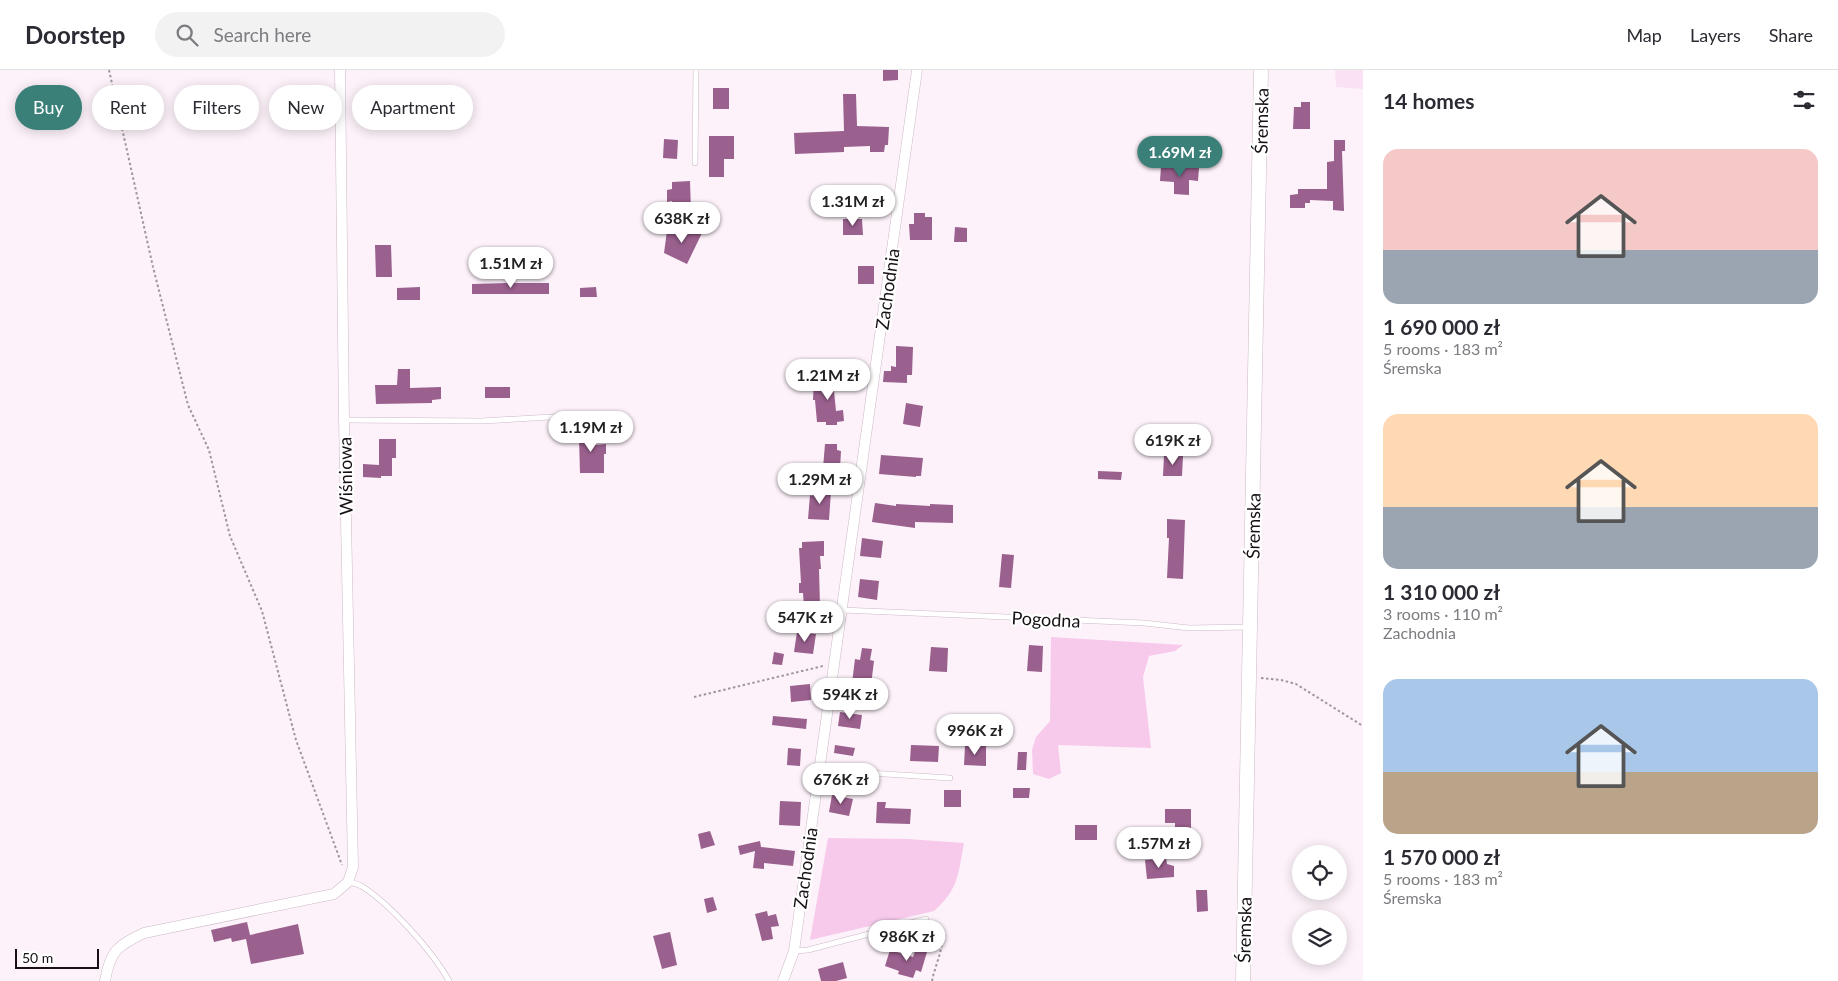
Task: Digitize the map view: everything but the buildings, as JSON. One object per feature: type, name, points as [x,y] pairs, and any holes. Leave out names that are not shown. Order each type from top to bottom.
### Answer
[{"type":"main road","name":"Śremska","points":[[1243,981],[1261,70]]},
{"type":"street","name":"Wiśniowa","points":[[340,70],[344,420],[353,867],[348,882]]},
{"type":"street","name":"Zachodnia","points":[[783,981],[794,951],[917,70]]},
{"type":"street","points":[[105,981],[108,963],[115,949],[125,942],[144,934],[334,894],[348,882]]},
{"type":"lane","points":[[695,163],[696,70]]},
{"type":"lane","points":[[344,420],[482,421],[568,416]]},
{"type":"lane","name":"Pogodna","points":[[842,610],[1144,623],[1188,628],[1250,627]]},
{"type":"lane","points":[[819,770],[950,778]]},
{"type":"lane","points":[[348,882],[361,885],[383,902],[429,951],[449,981]]},
{"type":"lane","points":[[794,951],[808,950],[926,919]]},
{"type":"path","points":[[109,70],[152,267],[188,405],[209,450],[230,536],[262,611],[296,740],[348,882]]},
{"type":"path","points":[[694,697],[835,663]]},
{"type":"path","points":[[1250,678],[1281,680],[1296,684],[1363,726]]},
{"type":"path","points":[[926,919],[933,920],[941,927],[943,938],[932,981]]},
{"type":"shaded area","points":[[1335,70],[1363,70],[1363,89],[1336,87]]},
{"type":"shaded area","points":[[1051,637],[1183,645],[1175,651],[1149,656],[1143,677],[1151,748],[1058,745],[1061,773],[1049,779],[1033,774],[1032,750],[1036,737],[1050,721]]},
{"type":"shaded area","points":[[828,838],[908,839],[964,843],[953,888],[934,911],[810,940]]}]
